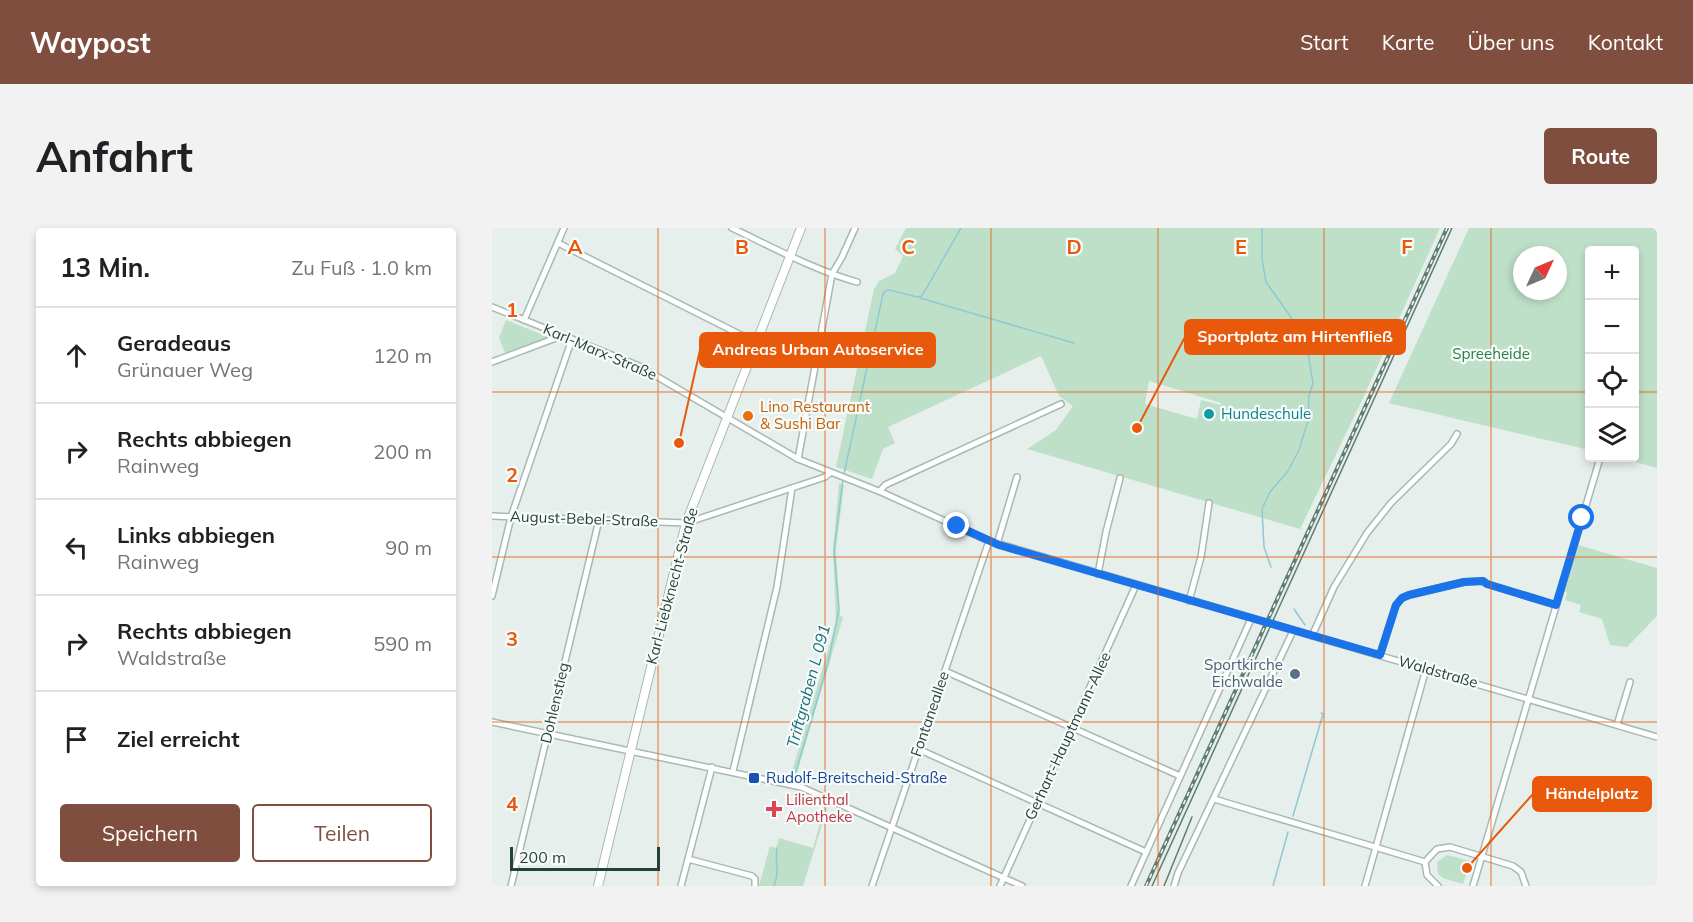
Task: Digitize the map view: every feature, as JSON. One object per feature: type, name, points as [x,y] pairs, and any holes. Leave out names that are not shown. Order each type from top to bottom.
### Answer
[{"type":"street","points":[[524,320],[564,228]]},
{"type":"street","points":[[732,228],[832,274],[857,282]]},
{"type":"street","name":"Karl-Liebknecht-Straße","points":[[598,886],[686,523],[801,228]]},
{"type":"street","points":[[798,459],[832,274],[855,228]]},
{"type":"street","points":[[558,243],[757,343]]},
{"type":"street","name":"Karl-Marx-Straße","points":[[492,307],[639,366],[798,459],[830,473]]},
{"type":"street","points":[[492,362],[556,338],[558,334]]},
{"type":"street","points":[[492,596],[511,516],[572,339]]},
{"type":"street","points":[[830,473],[879,492],[885,485],[1060,404]]},
{"type":"street","points":[[1312,636],[1334,587],[1367,533],[1391,503],[1451,444],[1457,434]]},
{"type":"street","points":[[1473,886],[1599,462]]},
{"type":"street","name":"August-Bebel-Straße","points":[[492,516],[686,523],[825,477],[830,473]]},
{"type":"street","points":[[997,544],[1017,477]]},
{"type":"street","points":[[1098,574],[1120,478]]},
{"type":"street","points":[[733,771],[777,587],[792,488]]},
{"type":"street","name":"Waldstraße","points":[[879,492],[997,544],[1657,737]]},
{"type":"street","points":[[1189,601],[1201,557],[1209,503]]},
{"type":"street","name":"Dohlenstieg","points":[[511,886],[598,520]]},
{"type":"street","name":"Fontaneallee","points":[[872,886],[988,541]]},
{"type":"street","points":[[1380,655],[1396,605],[1402,598],[1409,595],[1464,582],[1483,581],[1556,605]]},
{"type":"street","name":"Gerhart-Hauptmann-Allee","points":[[1000,886],[1136,585]]},
{"type":"street","points":[[1131,886],[1251,619]]},
{"type":"street","points":[[1174,886],[1293,631]]},
{"type":"street","points":[[1365,886],[1426,669]]},
{"type":"street","points":[[945,671],[1180,776]]},
{"type":"street","points":[[1617,725],[1630,682]]},
{"type":"street","points":[[492,722],[795,785],[892,826],[1022,886]]},
{"type":"street","points":[[918,750],[1146,852]]},
{"type":"street","points":[[681,886],[712,767]]},
{"type":"street","points":[[1214,799],[1425,862]]},
{"type":"street","points":[[1438,886],[1426,875],[1425,862],[1432,853],[1450,847],[1518,868],[1524,877],[1526,886]]},
{"type":"street","points":[[688,859],[752,876],[756,882],[755,886]]},
{"type":"green space","points":[[906,228],[1440,228],[1364,396],[1300,529],[1027,449],[1056,430],[1073,406],[1059,396],[1041,356],[888,427],[895,443],[883,449],[872,479],[836,467],[874,289],[879,281],[895,273],[903,256],[895,249]],"holes":[[[1149,381],[1221,403],[1221,405],[1201,400],[1197,419],[1145,404]]]},
{"type":"green space","name":"Spreeheide","points":[[1469,228],[1657,228],[1657,468],[1635,462],[1639,462],[1639,246],[1585,246],[1585,449],[1389,403]]},
{"type":"green space","points":[[506,320],[548,338],[505,353],[499,338]]},
{"type":"green space","points":[[839,483],[844,485],[836,549],[840,616],[843,617],[796,776],[791,775],[836,623],[833,549]]},
{"type":"green space","points":[[1578,545],[1657,568],[1657,616],[1627,647],[1610,645],[1602,619],[1579,612],[1581,605],[1565,600],[1567,593],[1564,591]]},
{"type":"green space","points":[[825,805],[828,806],[803,886],[759,886],[770,846],[776,848],[779,838],[813,848]]},
{"type":"green space","points":[[1447,855],[1470,861],[1463,884],[1443,878],[1438,874],[1437,862]]},
{"type":"waterway","name":"Triftgraben L 091","points":[[844,474],[883,294],[889,290],[917,297],[922,296],[961,228]]},
{"type":"waterway","points":[[1262,228],[1262,259],[1266,282],[1295,323]]},
{"type":"waterway","points":[[920,298],[1074,343]]},
{"type":"waterway","points":[[1271,567],[1264,547],[1262,509],[1270,492],[1288,471],[1299,450],[1308,421],[1309,396],[1313,383],[1307,347],[1299,329]]},
{"type":"waterway","name":"Triftgraben L 091","points":[[795,775],[828,663],[839,609],[834,551],[843,479]]},
{"type":"waterway","points":[[1294,609],[1305,625]]},
{"type":"waterway","points":[[1293,816],[1323,714],[1321,713]]},
{"type":"waterway","points":[[1273,886],[1288,832]]},
{"type":"waterway","points":[[774,886],[777,874],[777,848]]},
{"type":"tram line","points":[[1152,886],[1452,228]]},
{"type":"tram line","points":[[1164,886],[1192,817]]},
{"type":"railway","points":[[1146,886],[1447,228]]},
{"type":"place","name":"Hundeschule","points":[[1209,414]]},
{"type":"place","name":"Lino Restaurant & Sushi Bar","points":[[748,416]]},
{"type":"place","name":"Sportplatz am Hirtenfließ","points":[[1137,428]]},
{"type":"place","name":"Andreas Urban Autoservice","points":[[679,443]]},
{"type":"place","name":"Sportkirche Eichwalde","points":[[1295,674]]},
{"type":"place","name":"Rudolf-Breitscheid-Straße","points":[[754,778]]},
{"type":"place","name":"Lilienthal Apotheke","points":[[774,809]]},
{"type":"place","name":"Händelplatz","points":[[1467,868]]},
{"type":"route","points":[[957,526],[999,545],[1380,655],[1396,605],[1402,598],[1409,595],[1464,582],[1483,581],[1556,605],[1582,518]]}]
